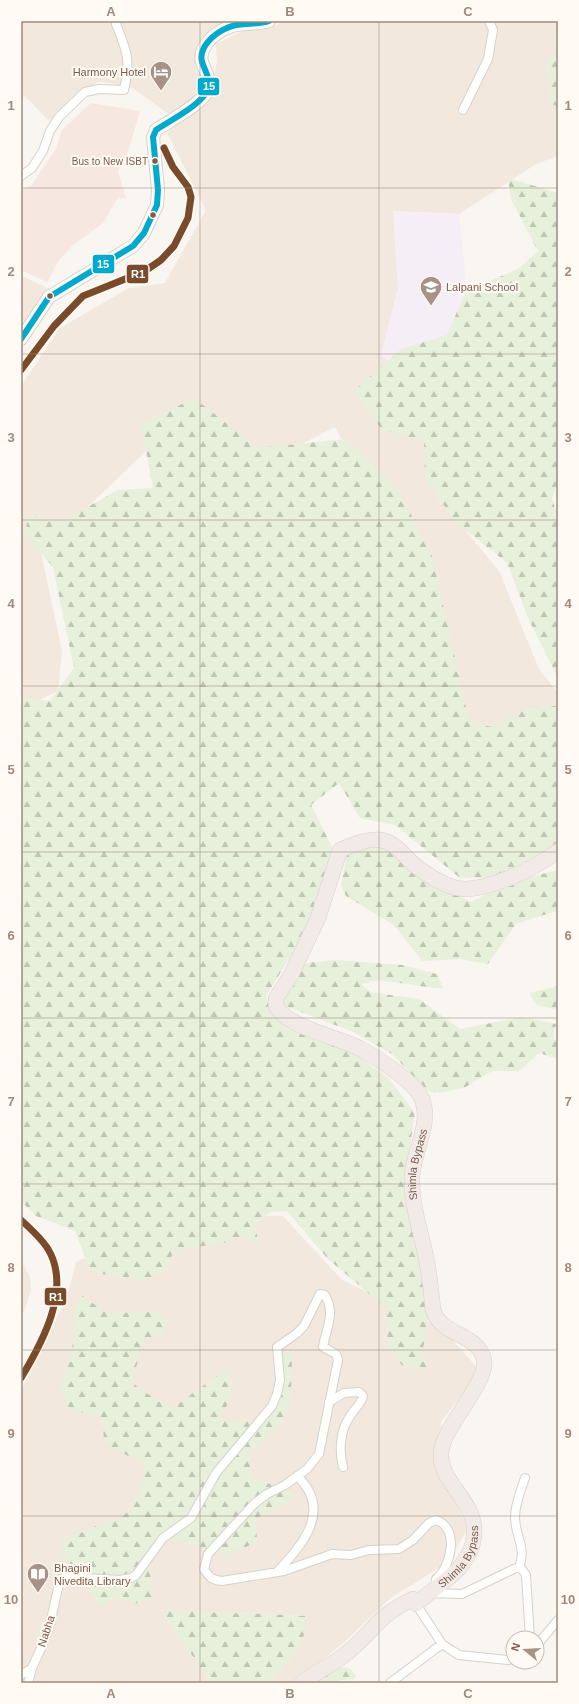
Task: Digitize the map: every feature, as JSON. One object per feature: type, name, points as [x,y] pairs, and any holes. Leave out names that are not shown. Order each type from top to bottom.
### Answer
[{"type":"highway","name":"Shimla Bypass","points":[[302,1683],[314,1673],[344,1656],[388,1612],[414,1602],[428,1593],[445,1581],[464,1563],[472,1547],[474,1529],[472,1518],[464,1500],[447,1477],[442,1464],[441,1453],[448,1430],[481,1376],[484,1362],[481,1350],[476,1345],[441,1325],[435,1316],[433,1309],[427,1261],[418,1220],[413,1184],[414,1163],[423,1125],[424,1107],[418,1093],[386,1066],[366,1052],[344,1040],[294,1021],[278,1010],[275,1001],[291,975],[318,918],[340,850],[371,841],[381,840],[397,848],[418,868],[442,883],[466,889],[490,884],[520,874],[547,860],[558,851]]},
{"type":"main road","points":[[21,339],[49,297],[133,246],[144,233],[157,205],[158,190],[152,137],[156,130],[200,100],[208,89],[209,79],[202,61],[202,52],[207,43],[215,35],[227,27],[240,23],[262,24],[269,21]]},
{"type":"street","points":[[21,176],[32,168],[43,151],[50,131],[60,118],[85,92],[99,89],[124,90],[128,73],[128,58],[116,24],[117,21]]},
{"type":"street","points":[[463,110],[488,59],[493,30],[489,21]]},
{"type":"street","name":"Nabha","points":[[28,1683],[32,1668],[50,1624],[60,1579],[67,1577],[119,1580],[131,1578],[140,1571],[157,1544],[168,1533],[191,1518],[216,1473],[272,1406],[277,1394],[280,1380],[277,1347],[296,1334],[304,1326],[318,1296],[323,1294],[327,1298],[331,1314],[323,1347],[336,1354],[338,1360],[329,1402]]},
{"type":"street","points":[[343,1467],[340,1453],[345,1427],[362,1396],[359,1392],[351,1392],[329,1402],[319,1454],[314,1462],[285,1485],[261,1497],[255,1503],[208,1554],[204,1569],[208,1576],[214,1580],[222,1581],[276,1573],[332,1554],[351,1555],[369,1550],[399,1549],[413,1540],[429,1522],[436,1520],[445,1524],[449,1532],[451,1543],[447,1567],[414,1602],[442,1644],[459,1655],[505,1660]]},
{"type":"street","points":[[276,1573],[305,1541],[312,1521],[314,1499],[306,1485],[297,1476]]},
{"type":"street","points":[[428,1593],[462,1594],[519,1568],[523,1548],[515,1517],[525,1478]]},
{"type":"street","points":[[519,1568],[524,1570],[526,1575],[529,1630]]},
{"type":"street","points":[[545,1635],[558,1620]]},
{"type":"street","points":[[390,1683],[442,1644]]},
{"type":"street","points":[[21,1675],[32,1668]]},
{"type":"shaded area","points":[[21,21],[236,21],[208,36],[202,91],[171,116],[133,88],[99,81],[49,121],[25,96],[21,98]]},
{"type":"shaded area","points":[[282,21],[558,21],[558,156],[536,164],[459,214],[394,211],[398,289],[381,355],[475,424],[438,497],[499,571],[539,669],[558,693],[558,762],[457,757],[411,567],[335,427],[250,470],[147,450],[41,552],[62,651],[58,691],[21,709],[21,386],[60,328],[129,288],[165,283],[206,210],[167,133],[208,98],[217,63],[216,44],[243,31],[278,25]]},
{"type":"shaded area","points":[[91,103],[140,111],[126,158],[118,171],[126,199],[118,197],[104,222],[71,247],[59,260],[47,282],[21,270],[21,190],[31,186],[56,149],[62,130]]},
{"type":"shaded area","name":"Lalpani School","points":[[393,211],[459,214],[470,322],[419,383],[381,356],[398,289]]},
{"type":"shaded area","points":[[21,276],[50,289],[21,331]]},
{"type":"shaded area","points":[[180,1214],[283,1216],[342,1280],[442,1328],[480,1371],[441,1422],[437,1465],[468,1528],[448,1562],[391,1598],[341,1645],[293,1683],[270,1683],[299,1647],[306,1616],[160,1610],[206,1675],[209,1683],[21,1683],[21,1391],[67,1297],[76,1262]]},
{"type":"shaded area","points":[[21,1261],[30,1277],[31,1291],[21,1319]]},
{"type":"green space","points":[[558,47],[558,107],[550,103],[546,64]]},
{"type":"green space","points":[[508,178],[558,193],[558,481],[552,498],[558,517],[558,678],[528,618],[507,563],[454,521],[425,476],[424,441],[382,430],[354,391],[401,349],[447,335],[466,291],[518,269],[538,251],[511,199]]},
{"type":"green space","points":[[194,398],[258,448],[346,439],[399,491],[432,556],[469,720],[491,727],[531,707],[558,706],[558,842],[540,859],[489,877],[460,878],[395,825],[360,818],[339,783],[311,805],[332,847],[321,907],[266,996],[275,1017],[346,1047],[389,1079],[415,1113],[407,1165],[430,1308],[422,1354],[428,1369],[402,1365],[388,1349],[386,1308],[327,1258],[287,1211],[272,1212],[254,1223],[258,1240],[252,1243],[243,1237],[224,1243],[174,1250],[166,1270],[144,1281],[91,1272],[75,1231],[36,1216],[21,1201],[21,697],[50,701],[74,668],[53,567],[24,535],[29,516],[64,520],[118,490],[153,488],[141,424]]},
{"type":"green space","points":[[385,835],[412,852],[427,879],[470,902],[514,881],[558,870],[558,913],[553,912],[516,924],[488,964],[460,959],[422,961],[394,925],[346,896],[341,885],[347,854]]},
{"type":"green space","points":[[335,960],[402,965],[437,974],[443,988],[379,980],[361,984],[370,992],[419,999],[460,1029],[522,1017],[556,1024],[553,1039],[558,1041],[558,1059],[539,1053],[519,1071],[492,1071],[464,1088],[438,1093],[428,1091],[392,1054],[351,1031],[285,1006],[282,997],[287,984],[305,963]]},
{"type":"green space","points":[[558,986],[558,1010],[537,1005],[529,993]]},
{"type":"green space","points":[[83,1296],[106,1313],[158,1312],[169,1321],[162,1335],[144,1338],[132,1383],[164,1405],[175,1406],[224,1371],[232,1382],[231,1397],[220,1419],[259,1423],[280,1404],[284,1351],[292,1358],[291,1390],[286,1412],[281,1422],[273,1431],[248,1452],[252,1477],[293,1493],[285,1506],[256,1518],[257,1542],[230,1554],[170,1539],[158,1543],[149,1555],[152,1598],[135,1604],[117,1597],[105,1604],[98,1604],[87,1584],[62,1554],[64,1540],[103,1523],[118,1520],[130,1510],[144,1480],[144,1464],[105,1444],[101,1418],[67,1408],[60,1385],[72,1353],[76,1302]]},
{"type":"green space","points":[[160,1610],[306,1616],[304,1635],[299,1647],[270,1683],[209,1683],[206,1675]]},
{"type":"green space","points":[[341,1667],[351,1669],[356,1676],[354,1679],[341,1680],[333,1683],[312,1683],[330,1668]]},
{"type":"transit line","name":"15","points":[[21,339],[49,297],[133,246],[144,233],[157,205],[158,190],[153,137],[156,130],[185,112],[205,95],[209,82],[201,56],[208,41],[217,33],[232,26],[269,21]]},
{"type":"transit line","name":"R1","points":[[21,370],[54,326],[83,296],[145,271],[161,260],[174,246],[188,218],[191,197],[188,187],[173,167],[164,148]]},
{"type":"transit line","name":"R1","points":[[21,1220],[39,1237],[48,1249],[55,1265],[57,1281],[56,1298],[45,1332],[21,1378]]},
{"type":"place","name":"Harmony Hotel","points":[[161,92]]},
{"type":"place","name":"Bus to New ISBT","points":[[155,161]]},
{"type":"place","name":"Lalpani School","points":[[431,306]]},
{"type":"place","name":"Bhagini Nivedita Library","points":[[38,1594]]}]
